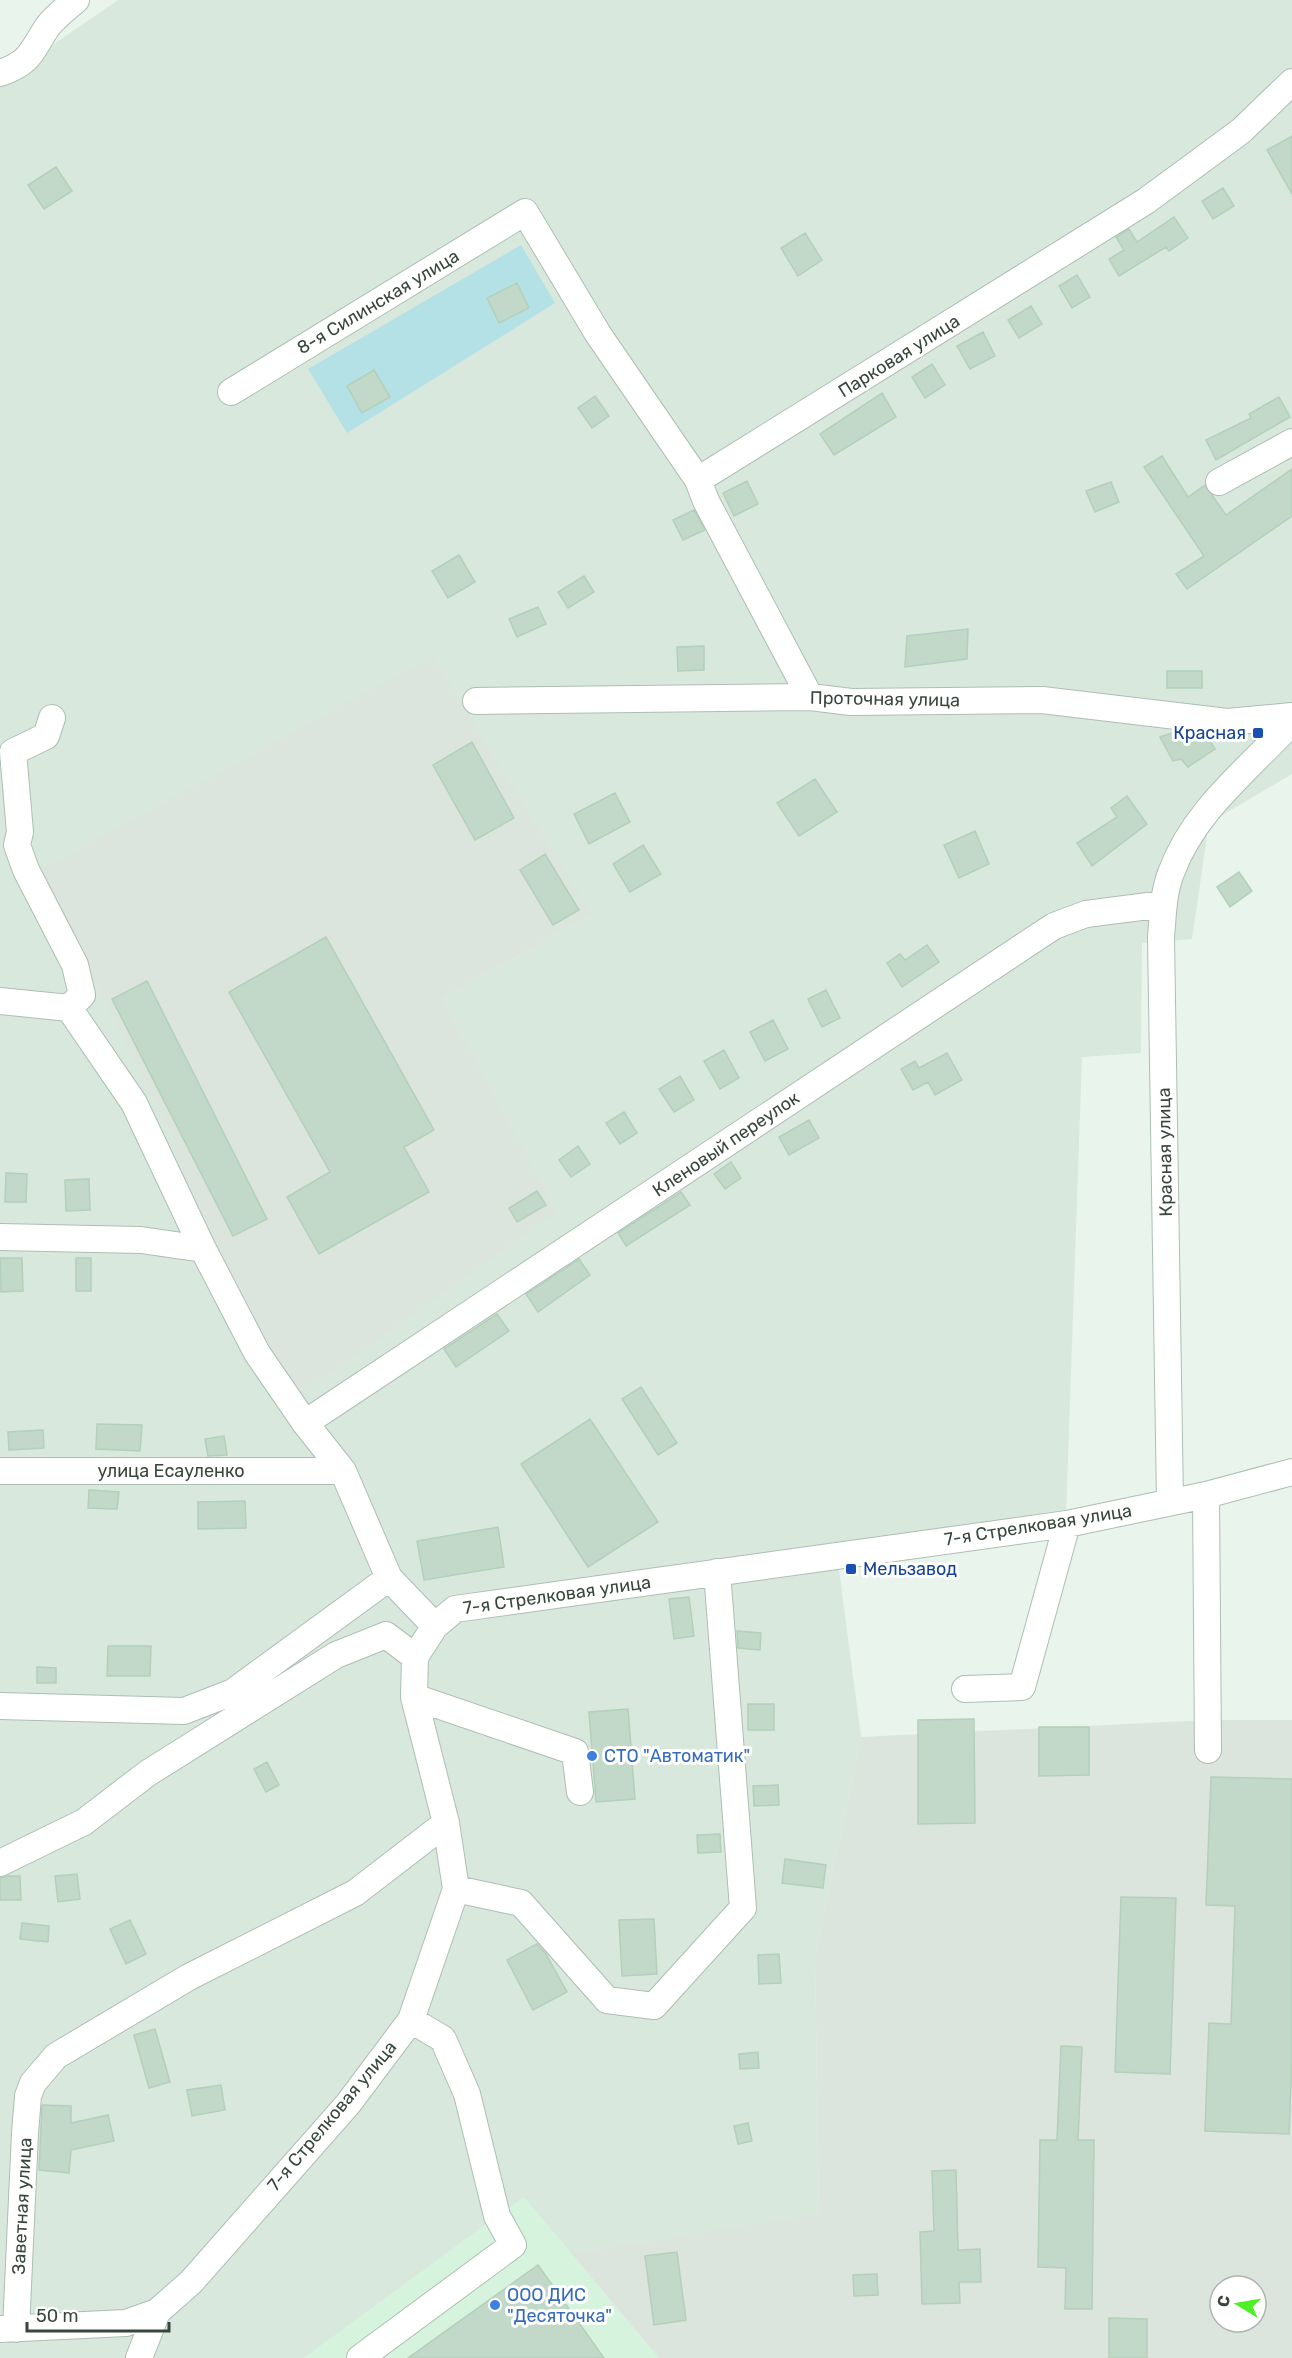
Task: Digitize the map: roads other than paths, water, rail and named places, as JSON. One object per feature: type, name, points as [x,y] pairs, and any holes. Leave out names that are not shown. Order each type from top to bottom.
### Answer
[{"type":"street","points":[[0,73],[16,68],[31,56],[49,25],[76,0]]},
{"type":"street","name":"Парковая улица","points":[[698,480],[1146,201],[1242,131],[1292,82]]},
{"type":"street","name":"8-я Силинская улица","points":[[231,392],[525,212],[598,334],[698,480]]},
{"type":"street","points":[[1219,482],[1292,442]]},
{"type":"street","points":[[698,480],[706,501],[810,697]]},
{"type":"street","name":"Проточная улица","points":[[476,700],[810,697],[851,702],[1042,700],[1227,722],[1292,716]]},
{"type":"street","points":[[52,718],[46,736],[13,752],[20,832],[8,845],[26,870],[75,965],[82,995],[69,1008]]},
{"type":"street","name":"Красная улица","points":[[1170,1502],[1161,937],[1164,904],[1170,875],[1199,818],[1292,722]]},
{"type":"street","name":"Кленовый переулок","points":[[304,1423],[1054,926],[1086,914],[1164,904]]},
{"type":"street","points":[[0,1001],[69,1008],[134,1103],[202,1249],[257,1353],[304,1423],[343,1472],[389,1578],[435,1626]]},
{"type":"street","points":[[0,1237],[141,1240],[202,1249]]},
{"type":"street","name":"улица Есауленко","points":[[0,1472],[343,1472]]},
{"type":"street","points":[[1170,1502],[1292,1472]]},
{"type":"street","points":[[1206,1495],[1208,1750]]},
{"type":"street","name":"7-я Стрелковая улица","points":[[8,2330],[126,2322],[157,2312],[191,2282],[348,2104],[411,2020],[456,1889],[446,1822],[414,1697],[415,1657],[435,1626],[455,1609],[1067,1524],[1170,1502]]},
{"type":"street","points":[[965,1689],[1022,1687],[1067,1524]]},
{"type":"street","points":[[456,1889],[521,1903],[607,2000],[654,2006],[743,1908],[717,1572]]},
{"type":"street","points":[[0,1706],[184,1711],[233,1692],[389,1578]]},
{"type":"street","points":[[0,1863],[84,1822],[148,1773],[336,1655],[386,1635],[415,1657]]},
{"type":"street","points":[[414,1697],[575,1752],[580,1792]]},
{"type":"street","name":"Заветная улица","points":[[8,2330],[28,2096],[33,2083],[56,2056],[189,1977],[355,1893],[446,1822]]},
{"type":"street","points":[[360,2358],[513,2245],[497,2216],[467,2094],[443,2039],[411,2020]]},
{"type":"street","points":[[140,2358],[157,2312]]},
{"type":"place","name":"Красная","points":[[1258,733]]},
{"type":"place","name":"Мельзавод","points":[[851,1569]]},
{"type":"place","name":"СТО \"Автоматик\"","points":[[592,1756]]},
{"type":"place","name":"ООО ДИС \"Десяточка\"","points":[[495,2305]]}]
